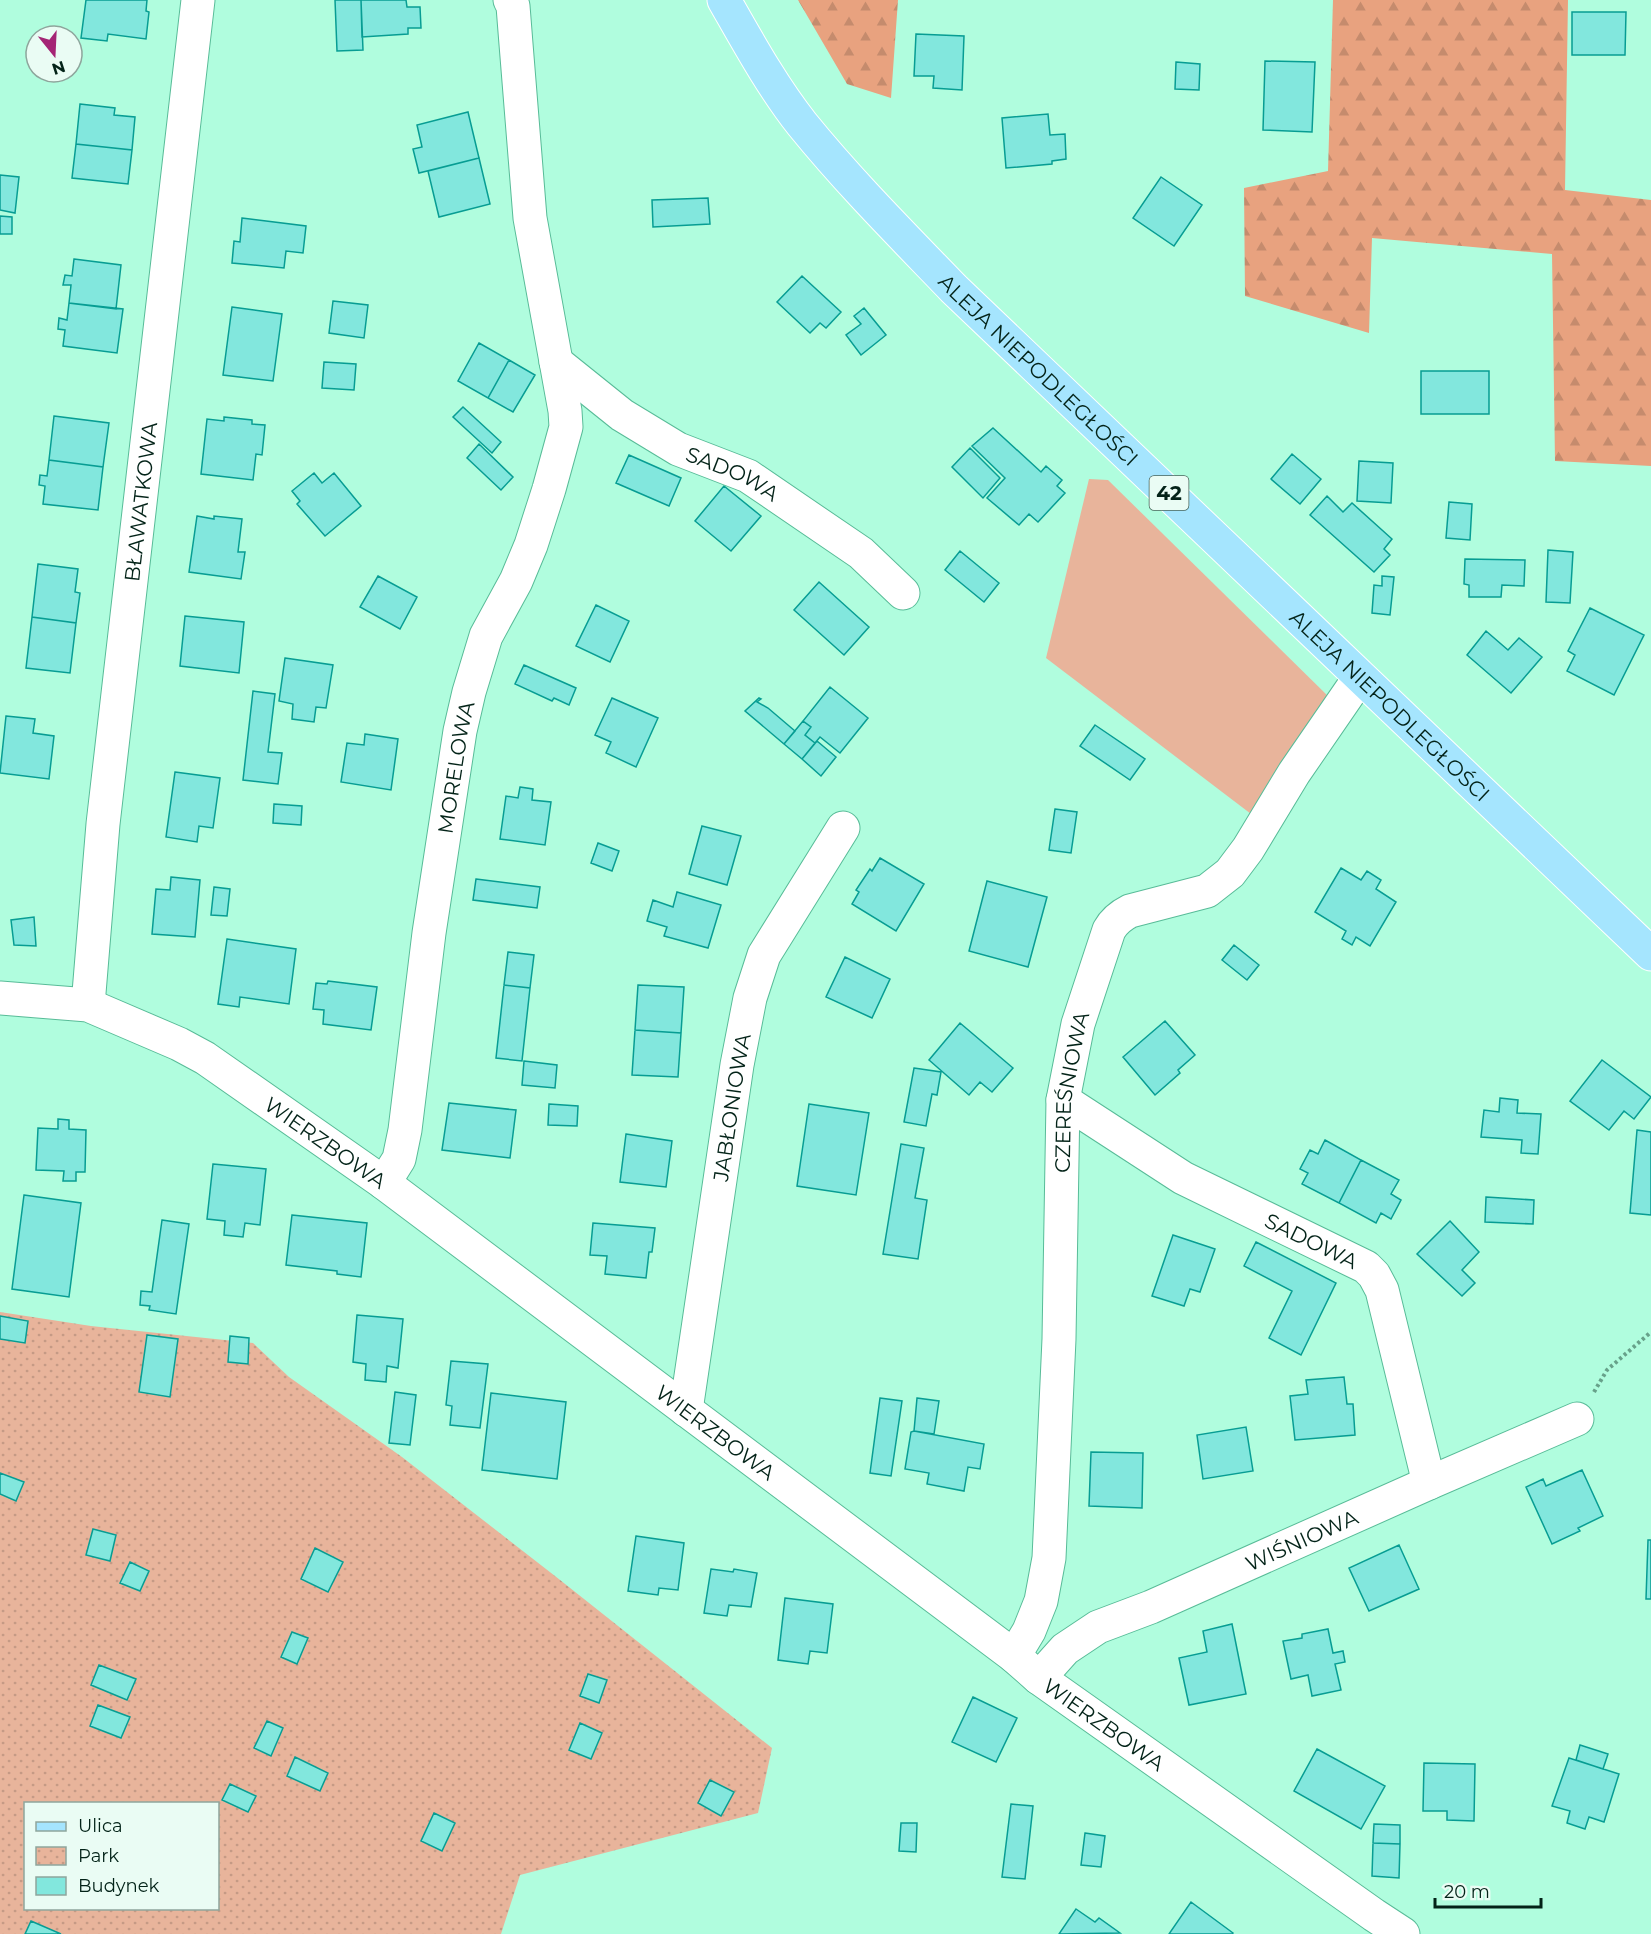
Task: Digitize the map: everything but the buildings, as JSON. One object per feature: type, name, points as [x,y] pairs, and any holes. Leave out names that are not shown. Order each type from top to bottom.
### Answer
[{"type":"main road","name":"ALEJA NIEPODLEGŁOŚCI","points":[[724,0],[776,88],[795,114],[877,210],[954,289],[1651,954]]},
{"type":"street","name":"BŁAWATKOWA","points":[[88,1005],[103,824],[198,0]]},
{"type":"street","name":"MORELOWA","points":[[384,1183],[399,1159],[405,1130],[429,933],[460,731],[469,692],[486,636],[516,581],[534,537],[566,427],[530,218],[511,3]]},
{"type":"street","name":"SADOWA","points":[[556,362],[622,415],[678,449],[748,476],[861,553],[903,593]]},
{"type":"street","name":"CZEREŚNIOWA","points":[[1021,1643],[1041,1601],[1049,1558],[1059,1338],[1063,1100],[1078,1024],[1113,923],[1130,911],[1208,891],[1230,873],[1248,849],[1294,773],[1360,677]]},
{"type":"street","name":"JABŁONIOWA","points":[[686,1410],[735,1077],[750,998],[764,955],[843,828]]},
{"type":"street","name":"WIERZBOWA","points":[[0,998],[88,1005],[179,1044],[205,1058],[384,1183],[686,1410],[1021,1643],[1039,1678],[1374,1916],[1403,1934]]},
{"type":"street","name":"SADOWA","points":[[1063,1100],[1183,1178],[1366,1267],[1374,1275],[1382,1290],[1429,1483]]},
{"type":"street","name":"WIŚNIOWA","points":[[1039,1678],[1065,1649],[1098,1627],[1151,1607],[1577,1419]]},
{"type":"path","points":[[1577,1419],[1607,1370],[1651,1332]]},
{"type":"green space","points":[[798,0],[898,0],[891,98],[847,84]]},
{"type":"green space","points":[[1333,0],[1568,0],[1565,190],[1651,200],[1651,466],[1555,461],[1552,254],[1372,238],[1369,333],[1245,296],[1244,188],[1328,171]]},
{"type":"green space","points":[[1089,479],[1108,480],[1332,700],[1255,817],[1046,658]]},
{"type":"green space","points":[[0,1312],[91,1326],[253,1343],[289,1377],[402,1457],[772,1748],[758,1813],[520,1875],[501,1934],[0,1934]]}]
